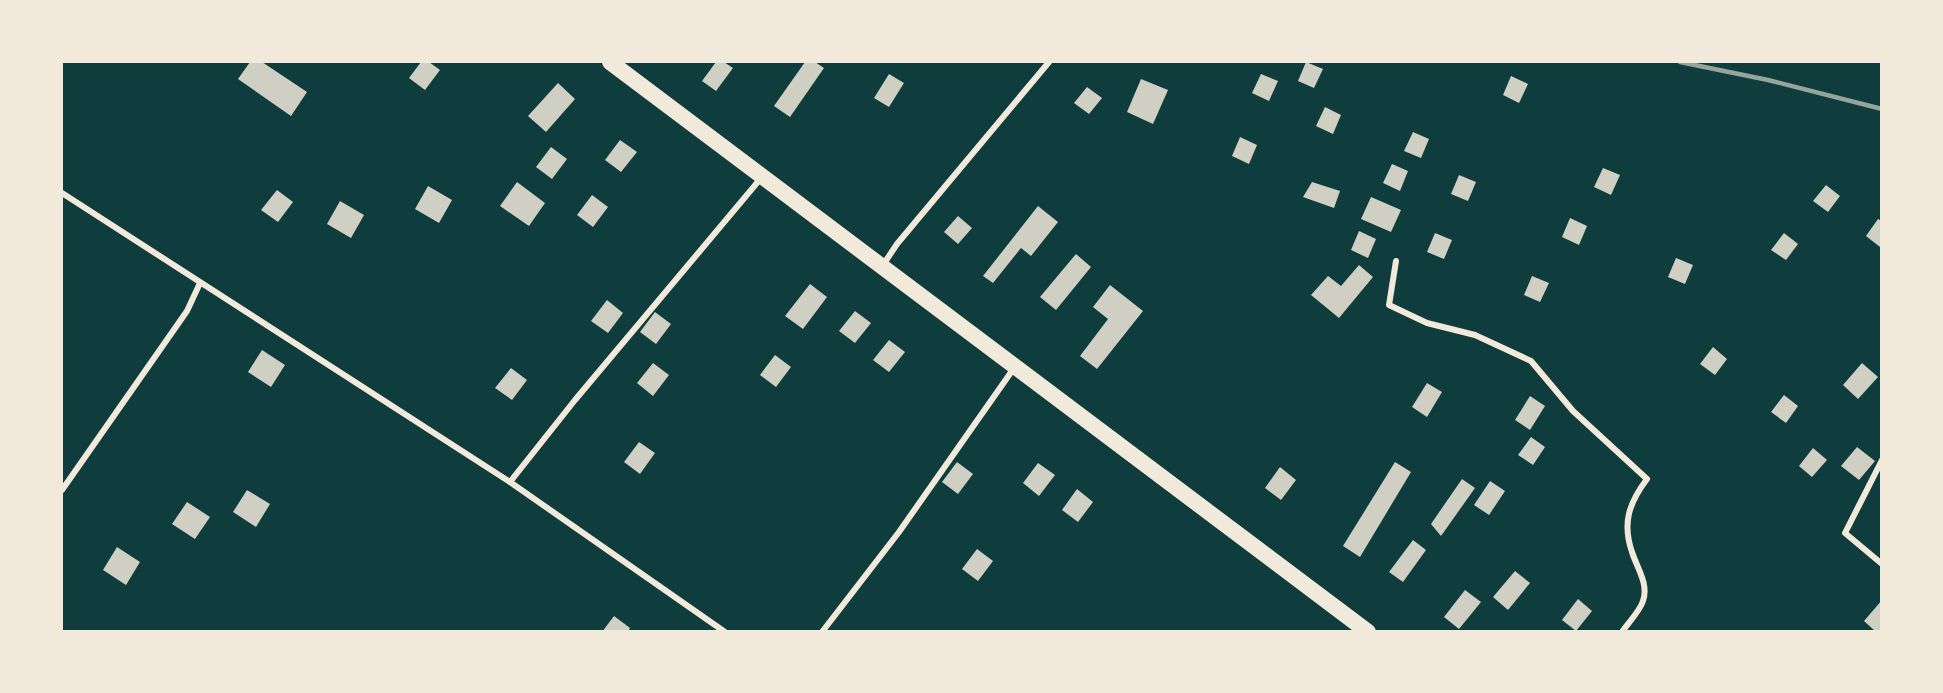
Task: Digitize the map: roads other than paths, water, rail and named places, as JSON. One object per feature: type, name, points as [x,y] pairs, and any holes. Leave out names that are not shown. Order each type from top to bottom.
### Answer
[{"type":"highway","points":[[610,62],[883,265],[1368,632]]},
{"type":"street","points":[[883,265],[897,244],[1049,62]]},
{"type":"street","points":[[510,482],[575,400],[763,176]]},
{"type":"street","points":[[62,193],[510,482],[725,632]]},
{"type":"street","points":[[1396,261],[1389,305],[1427,323],[1475,335],[1531,361],[1573,411],[1647,479],[1634,496],[1626,520],[1631,551],[1643,578],[1643,601],[1622,632]]},
{"type":"street","points":[[62,490],[187,311],[200,283]]},
{"type":"street","points":[[822,632],[899,532],[1016,366]]},
{"type":"street","points":[[1881,460],[1845,533],[1881,564]]},
{"type":"railway","points":[[1680,62],[1768,80],[1882,109]]}]
